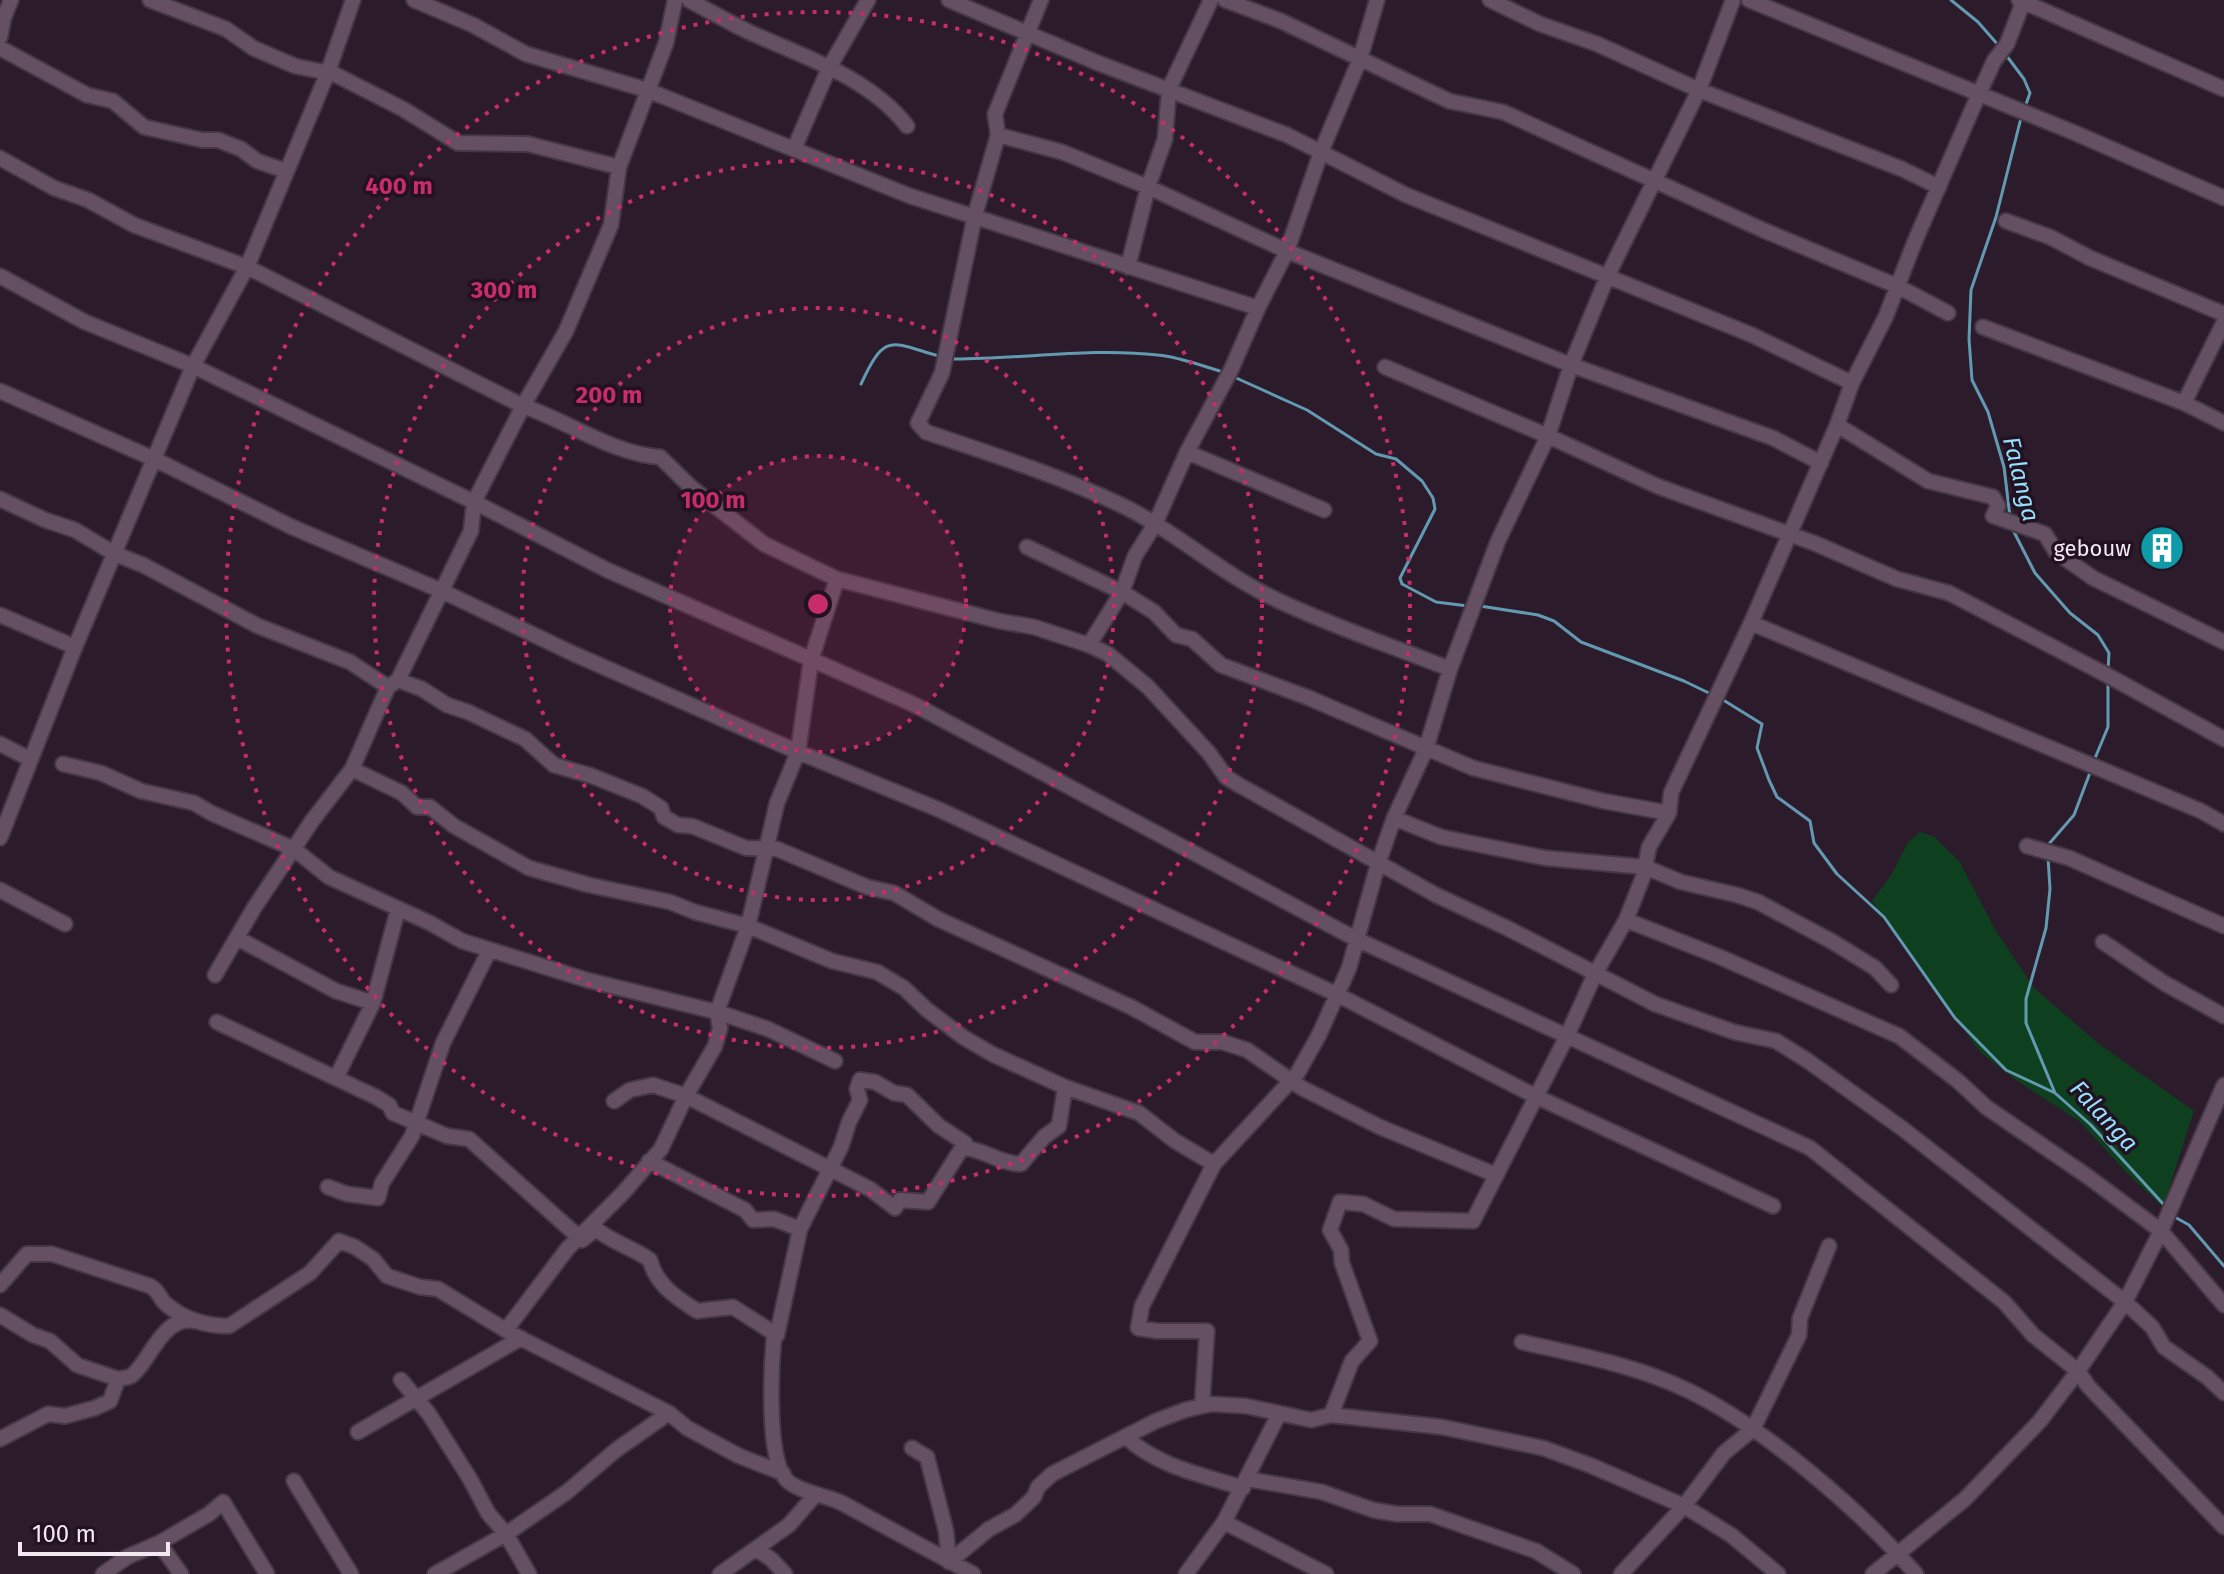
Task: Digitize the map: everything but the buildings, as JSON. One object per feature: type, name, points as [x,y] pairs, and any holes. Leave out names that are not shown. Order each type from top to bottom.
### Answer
[{"type":"street","points":[[0,37],[11,0]]},
{"type":"street","points":[[150,0],[226,29],[253,48],[295,66],[328,72],[403,109],[458,143],[528,144],[619,167]]},
{"type":"street","points":[[0,837],[75,647],[193,366],[247,267],[328,72],[353,0]]},
{"type":"street","points":[[414,0],[473,25],[526,54],[647,90],[910,196],[1258,308]]},
{"type":"street","points":[[215,975],[254,908],[352,769],[471,531],[474,502],[566,331],[611,225],[619,167],[666,43],[675,0]]},
{"type":"street","points":[[689,0],[829,68],[892,107],[907,126]]},
{"type":"street","points":[[794,149],[829,68],[868,0]]},
{"type":"street","points":[[949,0],[1287,135],[1406,195],[1752,335],[1852,383]]},
{"type":"street","points":[[1041,0],[995,114],[998,135],[975,215],[944,359],[918,423],[923,430],[1044,473],[1120,505],[1155,524],[1208,561],[1276,599],[1450,669]]},
{"type":"street","points":[[1128,267],[1148,187],[1165,139],[1169,89],[1211,0]]},
{"type":"street","points":[[1225,0],[1281,21],[1449,101],[1503,112],[1897,286],[1948,313]]},
{"type":"street","points":[[1089,645],[1122,592],[1135,556],[1155,524],[1187,452],[1229,374],[1287,251],[1321,152],[1360,59],[1377,0]]},
{"type":"street","points":[[1490,0],[1699,90],[1902,169],[1939,187]]},
{"type":"street","points":[[1202,1406],[1207,1331],[1138,1328],[1142,1306],[1214,1164],[1297,1081],[1319,1035],[1349,968],[1394,818],[1426,749],[1450,669],[1498,541],[1548,436],[1571,365],[1608,275],[1699,90],[1733,0]]},
{"type":"street","points":[[1749,0],[2224,198]]},
{"type":"street","points":[[1331,1415],[1352,1361],[1370,1341],[1342,1263],[1341,1250],[1330,1230],[1340,1202],[1363,1204],[1394,1219],[1473,1221],[1595,974],[1626,920],[1649,847],[1669,813],[1671,793],[1751,623],[1837,425],[1852,383],[1886,316],[1978,96],[1994,61],[2007,44],[2022,1],[2224,89]]},
{"type":"street","points":[[0,48],[87,95],[113,101],[144,127],[202,140],[218,140],[241,149],[257,161],[286,171]]},
{"type":"street","points":[[998,135],[1062,152],[1148,187],[1287,251],[1571,365],[1759,433],[1821,463]]},
{"type":"street","points":[[0,158],[54,188],[88,200],[134,225],[247,267],[523,406],[641,456],[660,457],[692,488],[764,544],[837,579],[999,621],[1034,627],[1108,654],[1148,687],[1209,753],[1226,777],[1378,864],[1655,1004],[1734,1032],[1776,1041],[1797,1054],[1903,1129],[2125,1302],[2152,1327],[2164,1347],[2224,1393]]},
{"type":"street","points":[[2006,221],[2050,237],[2090,258],[2224,314]]},
{"type":"street","points":[[0,276],[85,322],[193,366],[607,570],[915,705],[1356,939],[1810,1148],[2004,1302],[2033,1335],[2078,1371],[2088,1386],[2224,1527]]},
{"type":"street","points":[[2184,403],[2224,322]]},
{"type":"street","points":[[1983,327],[2184,403],[2224,423]]},
{"type":"street","points":[[1385,367],[1657,486],[1790,534],[1897,579],[1949,593],[2224,739]]},
{"type":"street","points":[[0,391],[574,654],[940,810],[1336,994],[1535,1096],[1773,1206]]},
{"type":"street","points":[[1837,425],[1928,481],[1993,497],[1998,506],[1993,516],[2045,534],[2056,552],[2093,578],[2224,642]]},
{"type":"street","points":[[1187,452],[1324,510]]},
{"type":"street","points":[[0,499],[75,530],[115,554],[143,565],[258,626],[350,662],[393,684],[422,689],[447,705],[525,739],[554,765],[642,796],[661,808],[664,817],[678,825],[692,826],[746,848],[783,851],[867,887],[894,893],[938,919],[1131,1007],[1195,1042],[1222,1042],[1247,1050],[1297,1081],[1393,1132],[1496,1175]]},
{"type":"street","points":[[1027,547],[1122,592],[1154,612],[1176,635],[1192,639],[1221,665],[1309,698],[1426,749],[1501,776],[1603,801],[1669,813]]},
{"type":"street","points":[[506,1330],[579,1237],[661,1149],[686,1096],[715,1046],[720,1028],[717,1012],[748,926],[777,803],[798,752],[811,660],[837,579]]},
{"type":"street","points":[[0,615],[75,647]]},
{"type":"street","points":[[1751,623],[2201,811],[2224,824]]},
{"type":"street","points":[[0,744],[30,759]]},
{"type":"street","points":[[63,764],[101,773],[141,791],[194,803],[294,849],[329,877],[462,941],[611,987],[717,1012],[768,1029],[835,1061]]},
{"type":"street","points":[[352,769],[402,793],[417,807],[430,807],[454,826],[529,868],[589,885],[670,902],[748,926],[832,961],[877,972],[904,988],[963,1037],[992,1054],[1065,1087],[1139,1113],[1175,1141],[1214,1164]]},
{"type":"street","points":[[1394,818],[1441,837],[1545,858],[1645,867],[1681,882],[1758,902],[1875,968],[1891,985]]},
{"type":"street","points":[[2041,849],[2224,926]]},
{"type":"street","points":[[0,890],[65,924]]},
{"type":"street","points":[[336,1078],[373,1003],[398,909]]},
{"type":"street","points":[[1626,920],[1720,957],[1899,1036],[1958,1081],[1986,1107],[2163,1226],[2224,1305]]},
{"type":"street","points":[[237,938],[336,991],[373,1003]]},
{"type":"street","points":[[2103,942],[2164,983],[2224,1016]]},
{"type":"street","points":[[328,1187],[347,1194],[378,1198],[382,1183],[412,1136],[443,1043],[489,951]]},
{"type":"street","points":[[217,1022],[376,1097],[389,1105],[393,1113],[447,1136],[469,1139],[582,1240],[596,1229],[611,1241],[632,1248],[650,1260],[652,1270],[671,1294],[697,1311],[733,1307],[777,1335]]},
{"type":"street","points":[[973,1574],[826,1495],[791,1483],[775,1458],[774,1336],[777,1335],[800,1229],[830,1171],[860,1100],[857,1089],[860,1080],[875,1082],[894,1093],[907,1095],[939,1126],[965,1143],[965,1148],[1010,1164],[1021,1164],[1044,1137],[1059,1126],[1065,1087]]},
{"type":"street","points":[[614,1101],[630,1090],[653,1085],[686,1096],[870,1189],[895,1208],[900,1200],[928,1202],[965,1143]]},
{"type":"street","points":[[1873,1574],[1965,1499],[2040,1421],[2078,1371],[2125,1302],[2163,1226],[2224,1085]]},
{"type":"street","points":[[649,1161],[745,1210],[753,1220],[774,1219],[800,1229]]},
{"type":"street","points":[[0,1315],[33,1335],[50,1341],[77,1365],[118,1379],[132,1375],[170,1328],[187,1320],[215,1326],[233,1325],[310,1273],[339,1241],[373,1259],[387,1276],[420,1287],[438,1289],[506,1330],[669,1413],[687,1428],[739,1456],[783,1473]]},
{"type":"street","points":[[1621,1574],[1684,1506],[1724,1453],[1753,1429],[1799,1335],[1800,1318],[1829,1246]]},
{"type":"street","points":[[0,1285],[27,1254],[52,1254],[150,1286],[158,1290],[164,1303],[194,1321]]},
{"type":"street","points":[[358,1432],[521,1338]]},
{"type":"street","points":[[1522,1342],[1630,1367],[1688,1390],[1753,1429],[1854,1511],[1916,1574]]},
{"type":"street","points":[[0,1439],[48,1414],[65,1416],[110,1401],[118,1379]]},
{"type":"street","points":[[401,1380],[418,1398],[529,1574]]},
{"type":"street","points":[[949,1562],[989,1529],[1015,1515],[1052,1474],[1156,1421],[1202,1406],[1246,1406],[1311,1420],[1331,1415],[1442,1427],[1543,1448],[1684,1506],[1731,1535],[1778,1574]]},
{"type":"street","points":[[435,1574],[506,1534],[567,1492],[616,1450],[669,1413]]},
{"type":"street","points":[[1186,1574],[1224,1522],[1279,1414]]},
{"type":"street","points":[[1127,1438],[1143,1452],[1173,1466],[1245,1484],[1322,1492],[1373,1510],[1430,1514],[1536,1551],[1573,1574]]},
{"type":"street","points":[[912,1448],[927,1457],[946,1531],[949,1562]]},
{"type":"street","points":[[294,1481],[351,1574]]},
{"type":"street","points":[[720,1574],[789,1525],[816,1494]]},
{"type":"street","points":[[103,1574],[127,1557],[159,1543],[209,1514],[223,1502],[267,1574]]},
{"type":"street","points":[[1224,1522],[1326,1574]]},
{"type":"street","points":[[159,1543],[181,1574]]},
{"type":"street","points":[[756,1549],[785,1574]]},
{"type":"green space","points":[[1920,832],[1933,836],[1959,861],[1996,931],[2034,988],[2099,1044],[2194,1111],[2163,1207],[2079,1121],[1980,1052],[1872,901],[1892,874],[1908,842]]},
{"type":"waterway","name":"Falanga","points":[[1951,0],[1978,22],[1999,46]]},
{"type":"waterway","name":"Falanga","points":[[2006,55],[2024,79],[2030,93],[2025,107]]},
{"type":"waterway","name":"Falanga","points":[[2010,517],[2004,467],[1988,412],[1972,380],[1969,339],[1971,290],[1996,217],[2021,118]]},
{"type":"waterway","points":[[861,384],[877,355],[892,345],[942,357]]},
{"type":"waterway","points":[[949,359],[1132,353],[1174,358],[1223,372]]},
{"type":"waterway","points":[[1234,377],[1307,410],[1376,454],[1396,459],[1422,481],[1433,498],[1435,509],[1400,578],[1402,584],[1436,602],[1468,606]]},
{"type":"waterway","name":"Falanga","points":[[2012,528],[2035,573],[2070,613],[2098,635],[2109,653],[2108,670]]},
{"type":"waterway","points":[[1480,606],[1538,615],[1554,621],[1581,642],[1713,695]]},
{"type":"waterway","name":"Falanga","points":[[2093,763],[2108,727],[2108,681]]},
{"type":"waterway","points":[[1720,698],[1762,724],[1757,748],[1777,797],[1810,821],[1814,843],[1837,874],[1884,917],[1955,1018],[2006,1070],[2055,1093]]},
{"type":"waterway","name":"Falanga","points":[[2048,845],[2074,815],[2091,770]]},
{"type":"waterway","name":"Falanga","points":[[2048,857],[2050,889],[2046,928],[2026,999],[2026,1023],[2055,1093],[2091,1125],[2166,1207]]},
{"type":"waterway","name":"Falanga","points":[[2173,1216],[2189,1225],[2224,1266]]},
{"type":"place","name":"gebouw","points":[[2162,548]]}]
